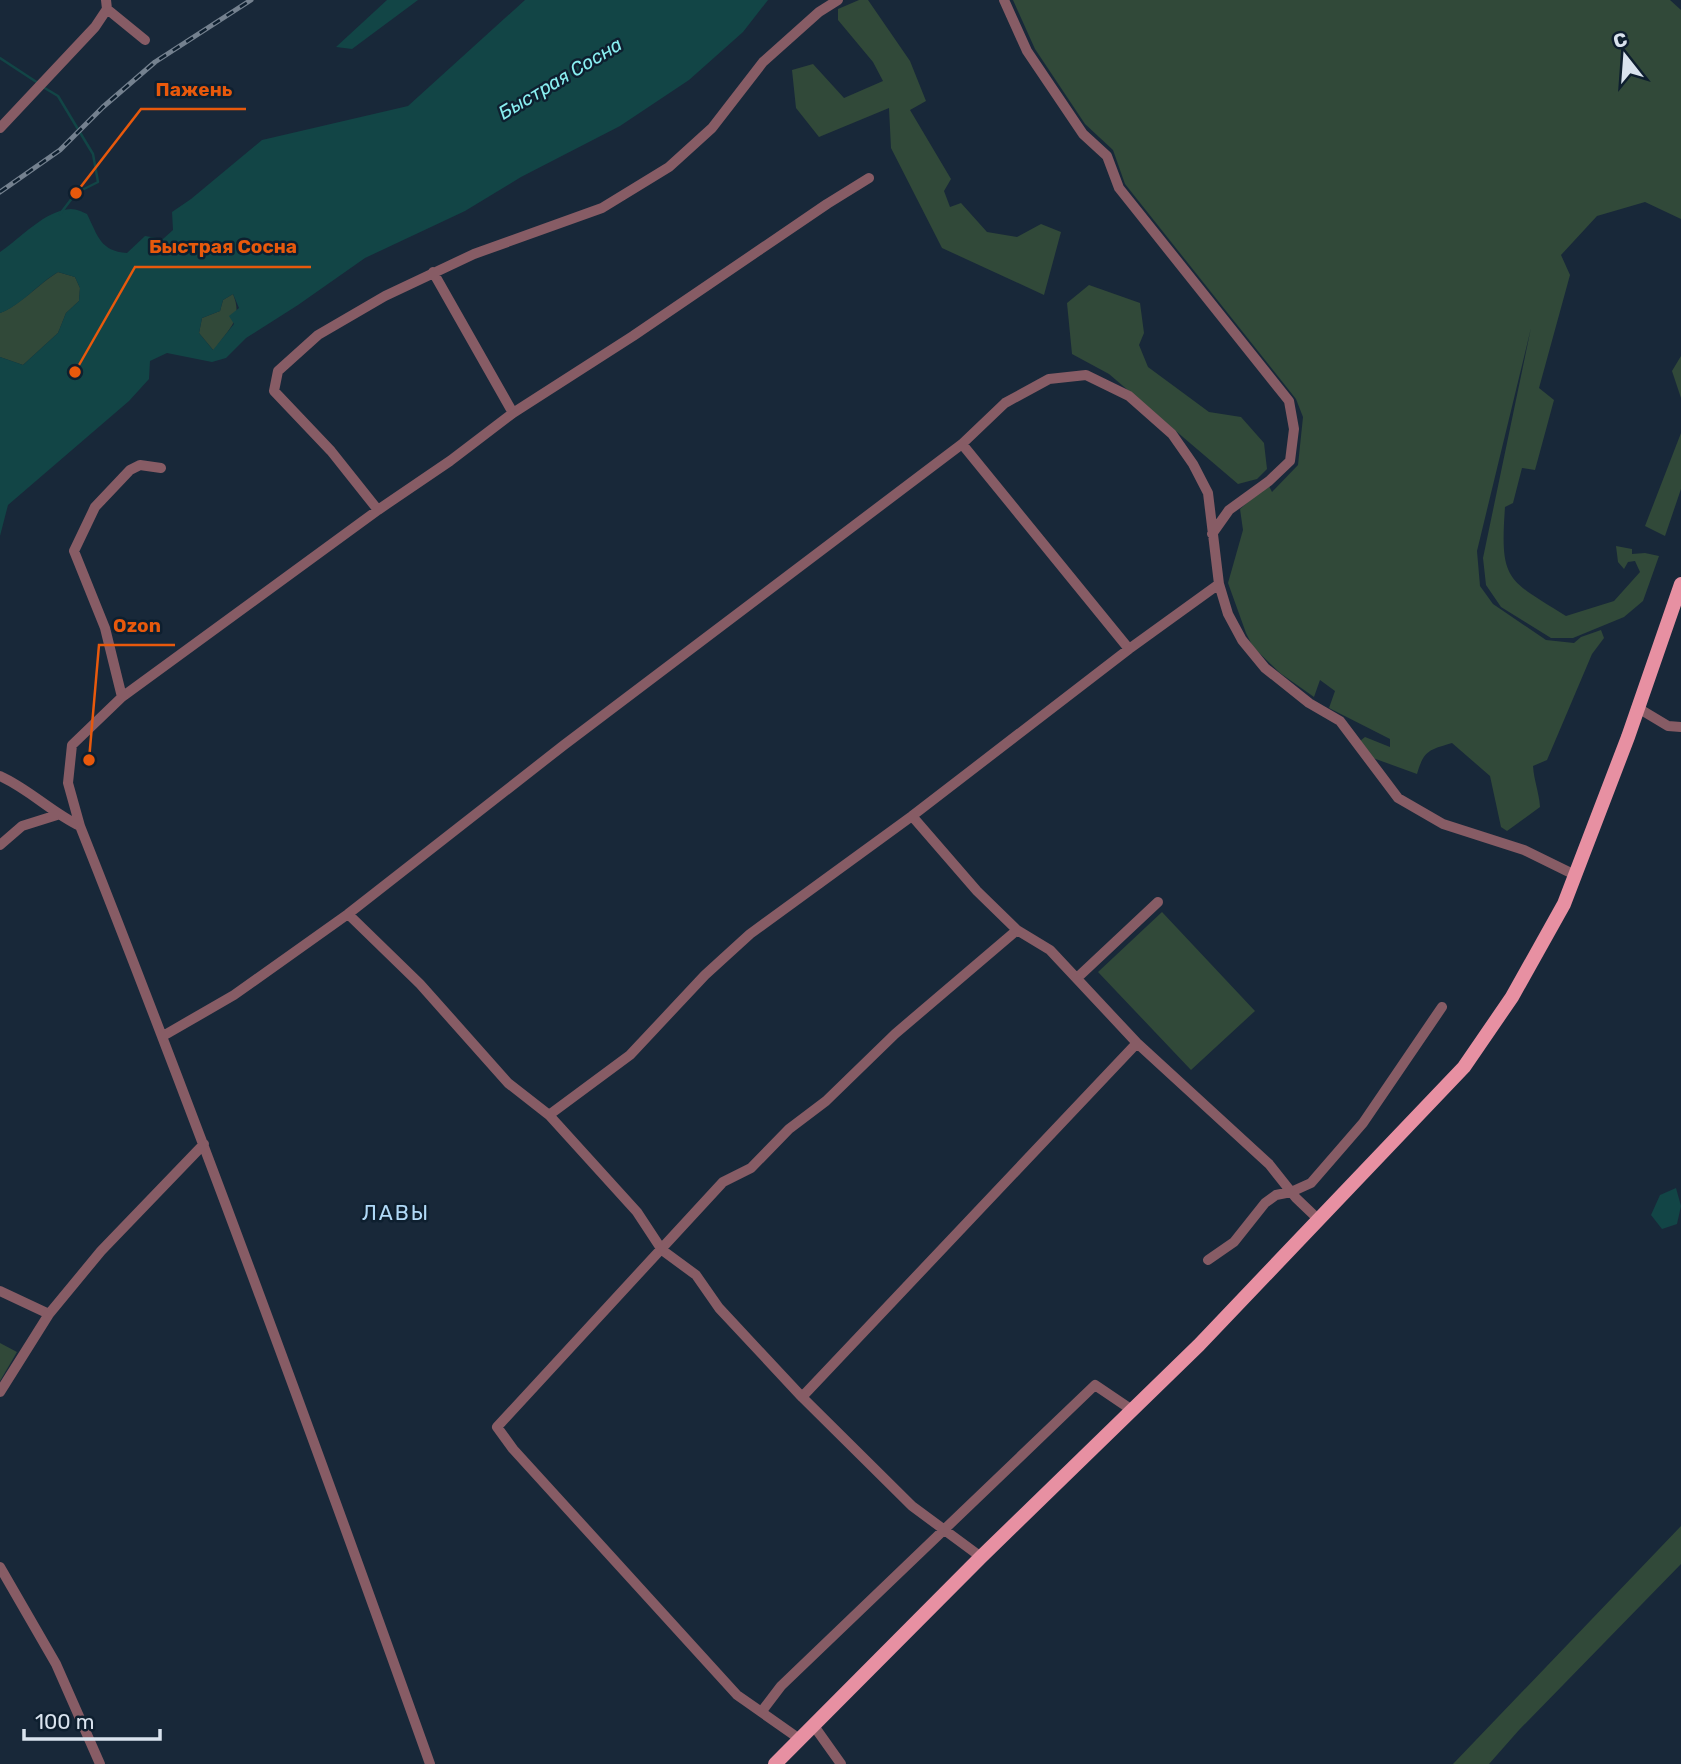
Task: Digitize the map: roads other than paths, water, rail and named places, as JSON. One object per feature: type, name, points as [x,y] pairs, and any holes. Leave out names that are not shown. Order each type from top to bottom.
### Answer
[{"type":"main road","points":[[775,1764],[981,1557],[1199,1345],[1464,1067],[1512,997],[1564,904],[1638,708],[1681,584]]},
{"type":"street","points":[[378,510],[331,451],[274,391],[278,370],[318,335],[385,296],[474,254],[602,208],[669,167],[712,128],[763,62],[819,12],[838,0]]},
{"type":"street","points":[[1004,0],[1027,51],[1083,134],[1107,156],[1119,188],[1289,401],[1294,429],[1290,461],[1269,481],[1229,510],[1212,534]]},
{"type":"street","points":[[0,128],[95,27],[106,4],[145,40]]},
{"type":"street","points":[[430,1764],[328,1478],[204,1144],[80,826],[68,783],[72,745],[122,697],[513,413],[869,178]]},
{"type":"street","points":[[433,272],[513,413]]},
{"type":"street","points":[[163,1036],[234,995],[348,914],[564,746],[962,444],[1005,403],[1049,379],[1086,375],[1129,396],[1172,434],[1193,464],[1208,493],[1219,584],[1228,614],[1242,640],[1265,668],[1309,703],[1340,721],[1398,798],[1443,824],[1524,850],[1574,876]]},
{"type":"street","points":[[962,444],[1129,649]]},
{"type":"street","points":[[122,697],[105,628],[74,551],[95,507],[130,470],[140,465],[160,468]]},
{"type":"street","points":[[549,1115],[629,1055],[705,975],[750,934],[912,816],[1129,649],[1219,584]]},
{"type":"street","points":[[1638,708],[1668,726],[1681,727]]},
{"type":"street","points":[[0,776],[15,783],[57,815],[80,826]]},
{"type":"street","points":[[0,845],[22,826],[57,815]]},
{"type":"street","points":[[912,816],[977,891],[1017,930],[1050,950],[1136,1043],[1269,1164],[1319,1220]]},
{"type":"street","points":[[1077,978],[1158,902]]},
{"type":"street","points":[[348,914],[420,984],[508,1083],[549,1115],[636,1212],[662,1250],[696,1275],[719,1308],[802,1397],[912,1506],[981,1557]]},
{"type":"street","points":[[800,1740],[737,1695],[513,1449],[498,1427],[723,1182],[751,1168],[789,1129],[826,1101],[895,1034],[1017,930]]},
{"type":"street","points":[[1208,1260],[1234,1242],[1265,1203],[1276,1195],[1292,1192],[1311,1183],[1363,1123],[1442,1007]]},
{"type":"street","points":[[802,1397],[1136,1043]]},
{"type":"street","points":[[0,1392],[49,1314],[101,1251],[204,1144]]},
{"type":"street","points":[[0,1291],[49,1314]]},
{"type":"street","points":[[762,1711],[781,1686],[1095,1385],[1132,1410]]},
{"type":"street","points":[[0,1567],[56,1664],[100,1764]]},
{"type":"street","points":[[814,1726],[841,1764]]},
{"type":"water","points":[[387,0],[418,0],[352,49],[336,47]]},
{"type":"water","points":[[525,0],[768,0],[743,32],[689,80],[620,126],[521,177],[465,211],[365,258],[246,338],[226,358],[212,362],[167,353],[150,361],[149,379],[129,401],[8,505],[0,536],[0,357],[23,365],[58,333],[66,313],[79,301],[80,288],[75,277],[58,272],[14,306],[0,313],[0,252],[43,219],[71,209],[87,214],[105,246],[127,253],[145,236],[163,239],[173,230],[172,212],[262,140],[408,106]],"holes":[[[233,294],[239,308],[229,316],[234,324],[213,350],[199,333],[202,318],[220,311],[223,300]]]},
{"type":"water","points":[[1676,1188],[1681,1206],[1677,1224],[1662,1229],[1651,1215],[1660,1195]]},
{"type":"waterway","points":[[0,58],[38,83]]},
{"type":"waterway","points":[[43,87],[58,96],[93,154],[98,182],[76,193],[60,214]]},
{"type":"railway","points":[[0,192],[60,150],[103,107],[155,62],[251,0]]},
{"type":"place","name":"Пажень","points":[[76,193]]},
{"type":"place","name":"Быстрая Сосна","points":[[75,372]]},
{"type":"place","name":"Ozon","points":[[89,760]]},
{"type":"district","name":"ЛАВЫ","points":[[396,1213]]}]
